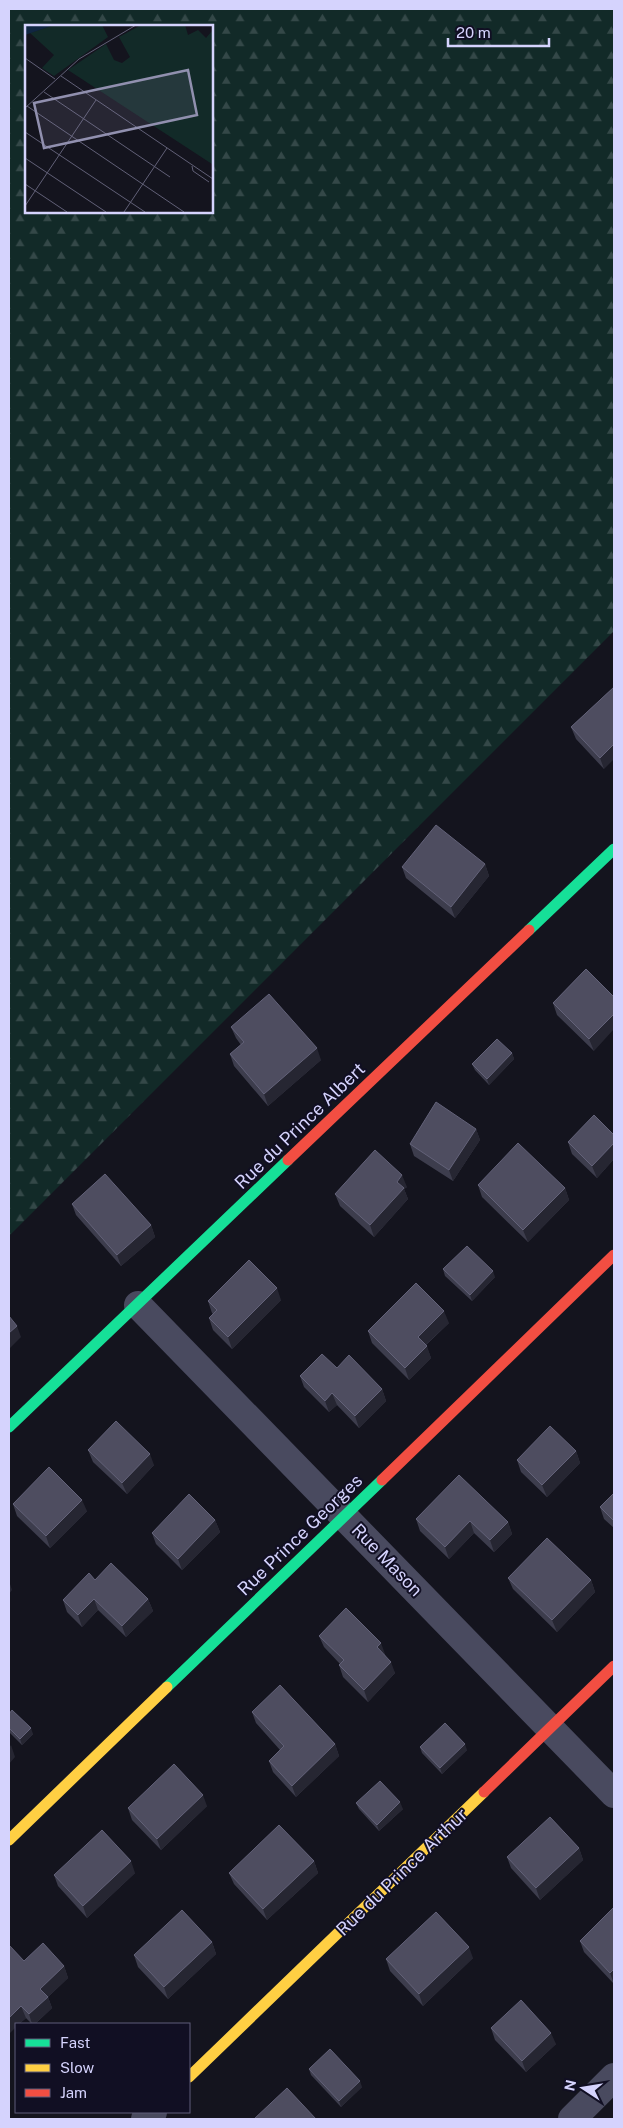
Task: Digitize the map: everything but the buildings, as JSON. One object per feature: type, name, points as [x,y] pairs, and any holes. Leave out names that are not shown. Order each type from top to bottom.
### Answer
[{"type":"street","name":"Rue du Prince Albert","points":[[9,1427],[614,849]]},
{"type":"street","name":"Rue Prince Georges","points":[[9,1840],[614,1255]]},
{"type":"street","name":"Rue Mason","points":[[138,1305],[614,1794]]},
{"type":"street","name":"Rue du Prince Arthur","points":[[190,2076],[614,1666]]},
{"type":"street","points":[[572,2119],[614,2078]]},
{"type":"green space","points":[[9,9],[614,9],[614,631],[9,1236]]},
{"type":"traffic: fast","points":[[529,930],[614,849]]},
{"type":"traffic: fast","points":[[9,1427],[288,1160]]},
{"type":"traffic: fast","points":[[167,1687],[382,1480]]},
{"type":"traffic: slow","points":[[9,1840],[167,1687]]},
{"type":"traffic: slow","points":[[190,2076],[484,1792]]},
{"type":"traffic: jam","points":[[288,1160],[529,930]]},
{"type":"traffic: jam","points":[[382,1480],[614,1255]]},
{"type":"traffic: jam","points":[[484,1792],[614,1666]]}]
